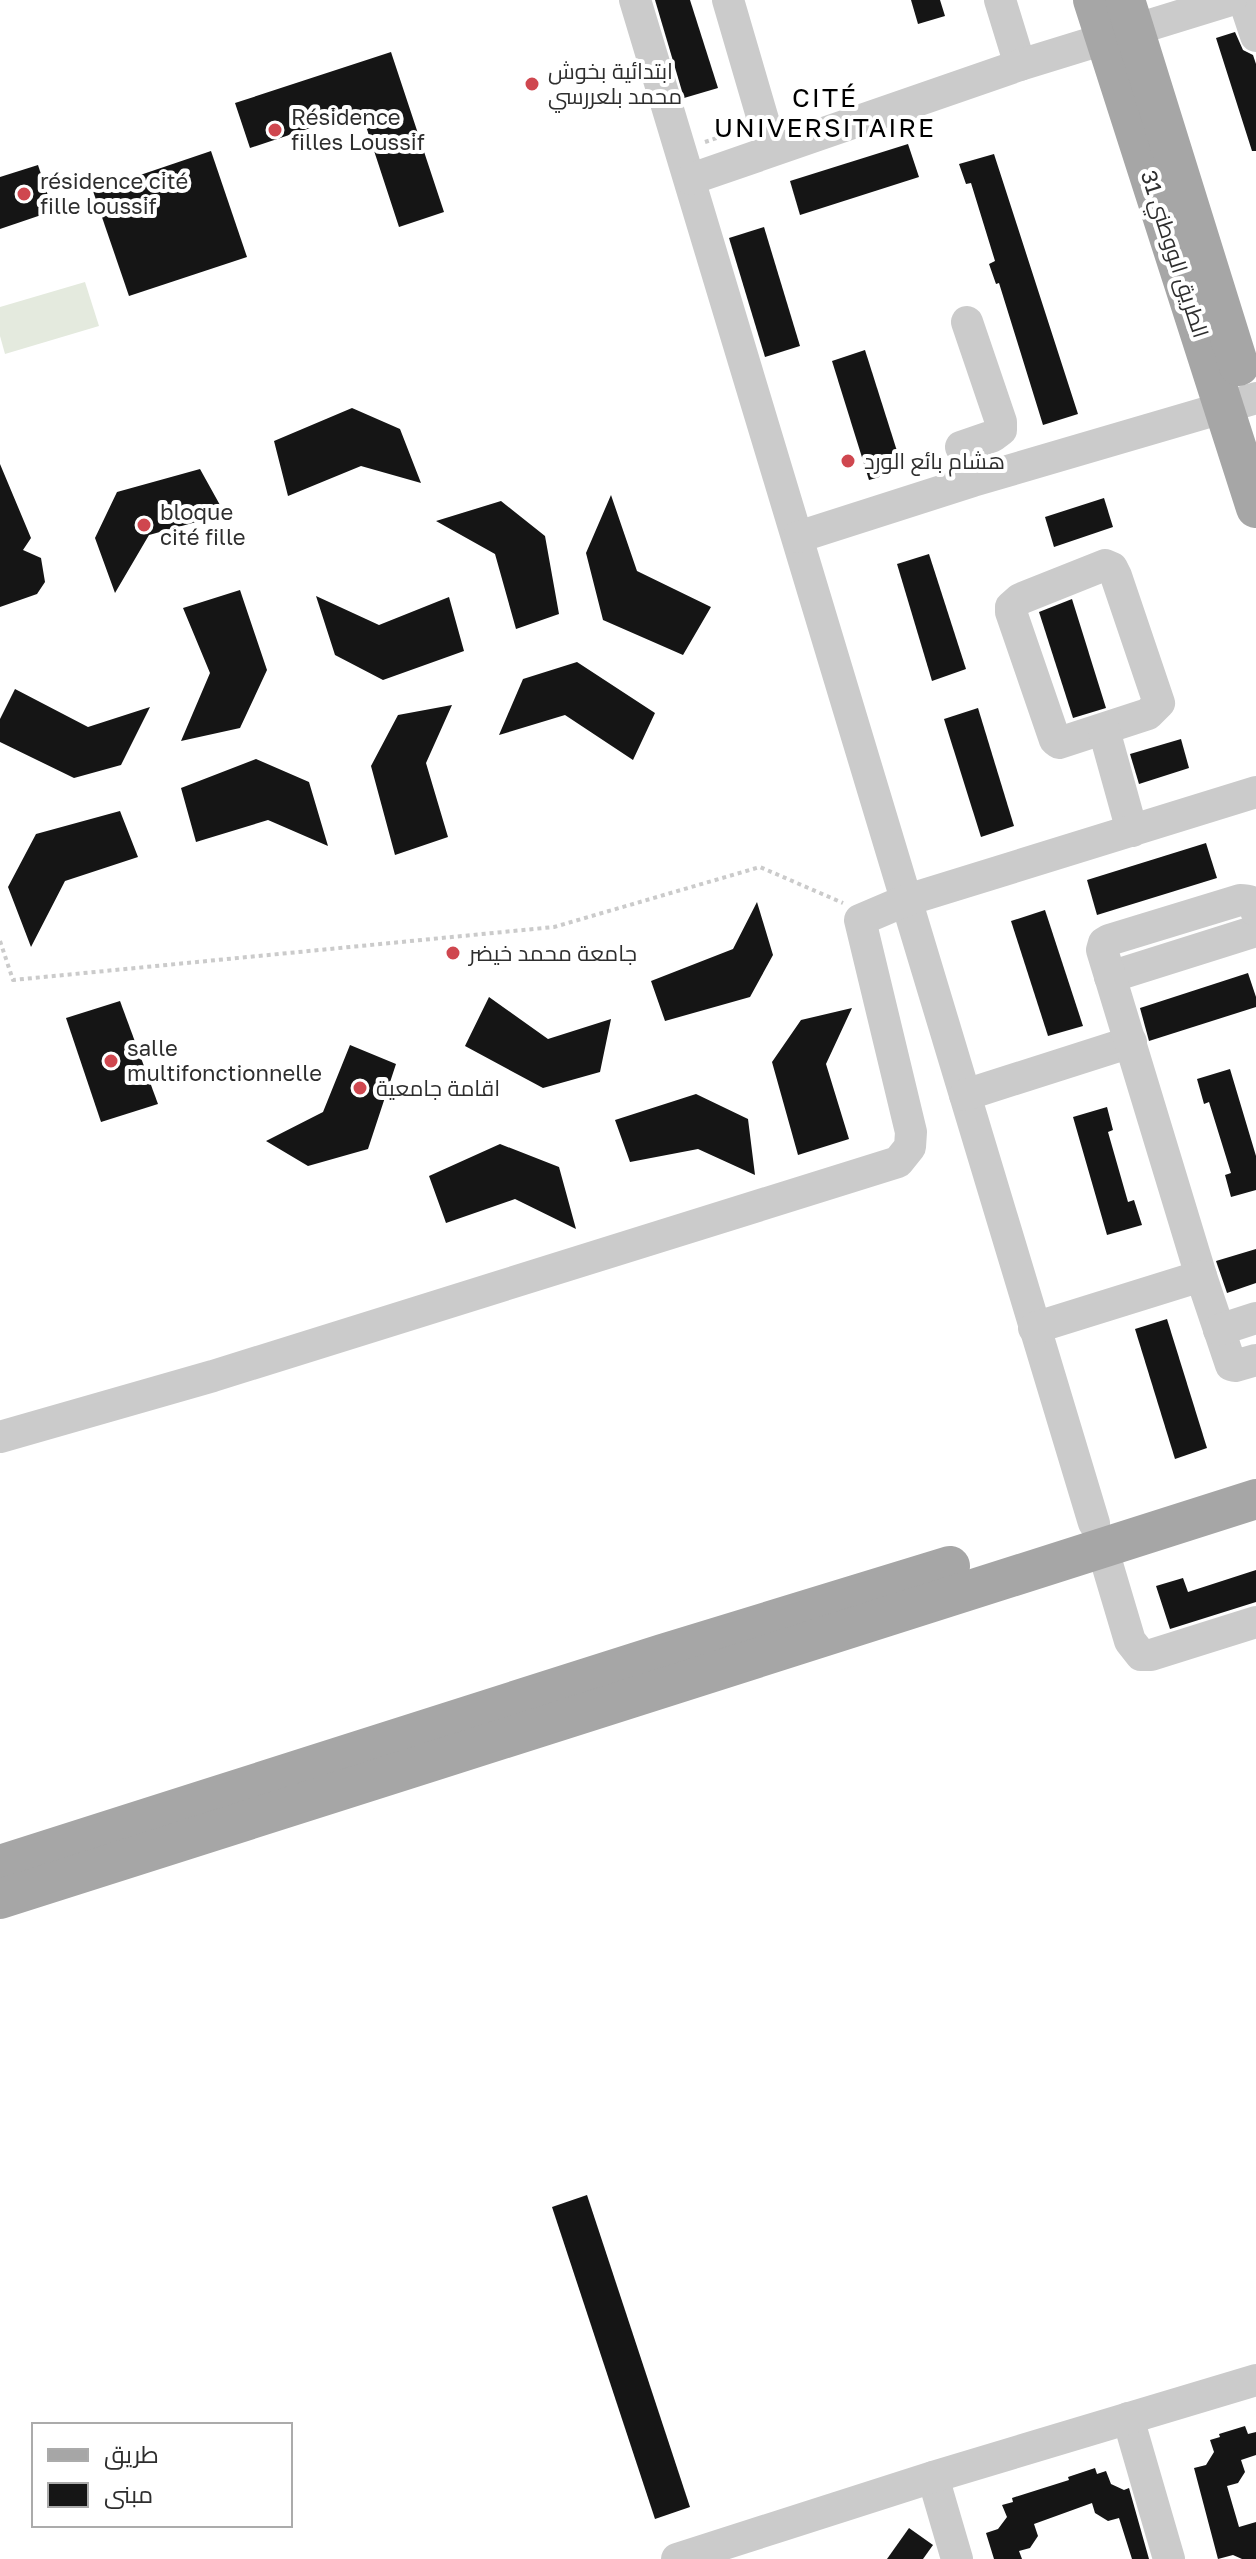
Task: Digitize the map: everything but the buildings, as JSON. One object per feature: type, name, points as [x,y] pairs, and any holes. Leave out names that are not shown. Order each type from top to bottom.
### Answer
[{"type":"main road","points":[[1093,0],[1122,23],[1247,407],[1256,508]]},
{"type":"main road","points":[[0,1899],[1098,1535],[1256,1472]]},
{"type":"main road","points":[[0,1865],[662,1654],[1098,1535],[1256,1499]]},
{"type":"street","points":[[635,0],[1130,1641],[1141,1655],[1151,1655],[1256,1622]]},
{"type":"street","points":[[728,0],[764,123]]},
{"type":"street","points":[[1000,0],[1020,65]]},
{"type":"street","points":[[691,179],[1020,65],[1122,23],[1231,0]]},
{"type":"street","points":[[1244,0],[1256,36]]},
{"type":"street","points":[[961,447],[1001,430],[1001,422],[967,322]]},
{"type":"street","points":[[798,537],[973,481],[1247,407]]},
{"type":"street","points":[[1105,565],[1112,568],[1116,576],[1159,703],[1148,714],[1104,730],[1066,743],[1055,740],[1011,612],[1014,602],[1020,599],[1105,565]]},
{"type":"street","points":[[1104,730],[1132,831]]},
{"type":"street","points":[[0,1437],[213,1376],[898,1162],[910,1147],[911,1132],[860,920],[907,900],[1256,792]]},
{"type":"street","points":[[1256,911],[1254,903],[1240,900],[1109,940],[1102,950],[1201,1276],[1232,1366],[1256,1360]]},
{"type":"street","points":[[1110,977],[1256,931]]},
{"type":"street","points":[[965,1095],[1131,1042]]},
{"type":"street","points":[[1034,1328],[1201,1276]]},
{"type":"street","points":[[1219,1330],[1256,1318]]},
{"type":"street","points":[[677,2559],[751,2548],[933,2477],[1256,2380]]},
{"type":"street","points":[[1128,2418],[1169,2559]]},
{"type":"street","points":[[933,2477],[957,2559]]},
{"type":"path","points":[[693,145],[764,123]]},
{"type":"path","points":[[0,941],[13,980],[554,927],[760,867],[843,903]]},
{"type":"shaded area","points":[[85,282],[99,326],[5,354],[0,336],[0,307]]},
{"type":"place","name":"ابتدائية بخوش محمد بلعررسي","points":[[532,84]]},
{"type":"place","name":"Résidence filles Loussif","points":[[275,130]]},
{"type":"place","name":"résidence cité fille loussif","points":[[24,194]]},
{"type":"place","name":"هشام بائع الورد","points":[[848,461]]},
{"type":"place","name":"bloque cité fille","points":[[144,525]]},
{"type":"place","name":"جامعة محمد خيضر","points":[[453,953]]},
{"type":"place","name":"salle multifonctionnelle","points":[[111,1061]]},
{"type":"place","name":"اقامة جامعية","points":[[360,1088]]},
{"type":"district","name":"CITÉ UNIVERSITAIRE","points":[[825,113]]}]
